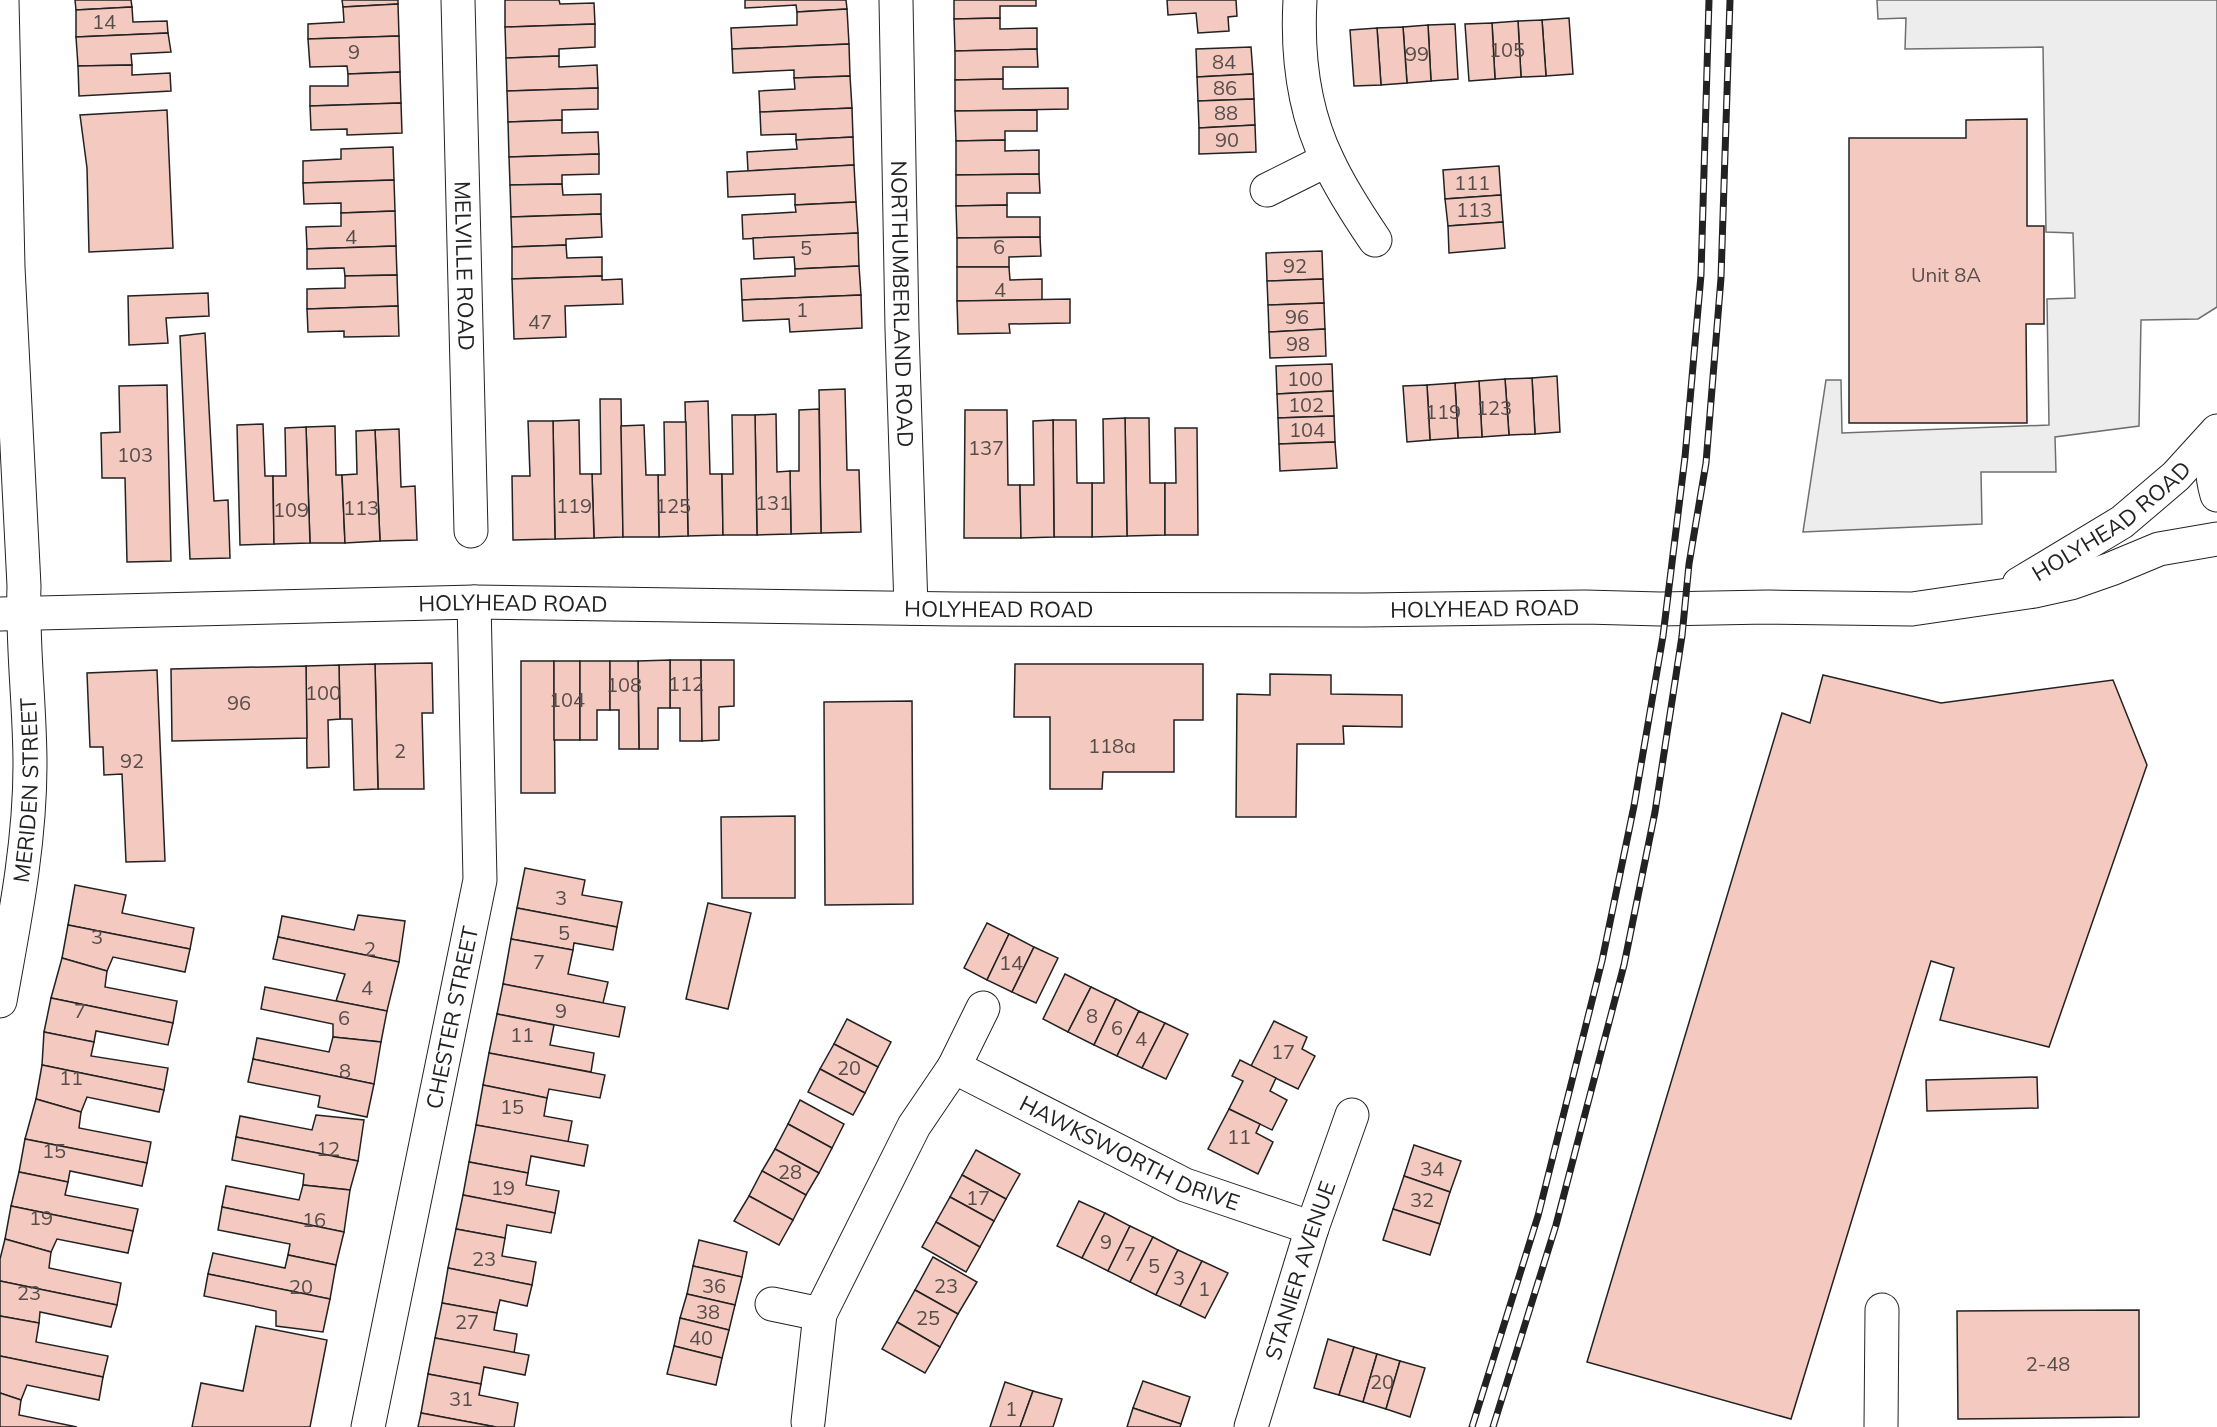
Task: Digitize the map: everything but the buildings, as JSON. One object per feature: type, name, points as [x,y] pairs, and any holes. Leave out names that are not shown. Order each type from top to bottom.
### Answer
[{"type":"main road","name":"MERIDEN STREET","points":[[0,1001],[25,861],[30,766],[12,614],[24,586],[8,267],[3,0]]},
{"type":"main road","name":"MELVILLE ROAD","points":[[458,0],[471,531]]},
{"type":"main road","name":"NORTHUMBERLAND ROAD","points":[[896,0],[902,329],[911,608]]},
{"type":"main road","points":[[1300,0],[1300,58],[1310,110],[1327,160],[1352,206],[1375,240]]},
{"type":"main road","points":[[1267,190],[1327,160]]},
{"type":"main road","name":"HOLYHEAD ROAD","points":[[1997,597],[2122,522],[2176,476],[2217,433]]},
{"type":"main road","points":[[2217,433],[2213,448],[2212,468],[2217,495]]},
{"type":"main road","name":"HOLYHEAD ROAD","points":[[12,614],[474,602],[911,608],[1364,610],[1768,607],[1912,609],[2035,591],[2071,582],[2159,549],[2217,539]]},
{"type":"main road","name":"CHESTER STREET","points":[[368,1427],[480,880],[474,602]]},
{"type":"main road","points":[[808,1422],[820,1314],[914,1126],[954,1067],[983,1008]]},
{"type":"main road","name":"HAWKSWORTH DRIVE","points":[[954,1067],[1185,1185],[1312,1228]]},
{"type":"main road","name":"STANIER AVENUE","points":[[1251,1427],[1312,1228],[1352,1114]]},
{"type":"main road","points":[[772,1304],[820,1314]]},
{"type":"main road","points":[[1881,1427],[1882,1310]]},
{"type":"shaded area","points":[[1877,0],[2217,0],[2217,307],[2198,319],[2141,320],[2139,426],[2055,437],[2056,472],[1981,472],[1982,524],[1803,532],[1826,380],[1841,380],[1842,433],[2049,425],[2047,299],[2075,298],[2073,233],[2046,232],[2043,47],[1905,49],[1906,18],[1878,19]]},
{"type":"railway","points":[[1472,1427],[1538,1216],[1602,961],[1634,806],[1663,636],[1685,457],[1701,275],[1709,0]]},
{"type":"railway","points":[[1493,1427],[1556,1225],[1624,965],[1655,812],[1682,636],[1689,564],[1706,463],[1721,278],[1730,0]]}]
